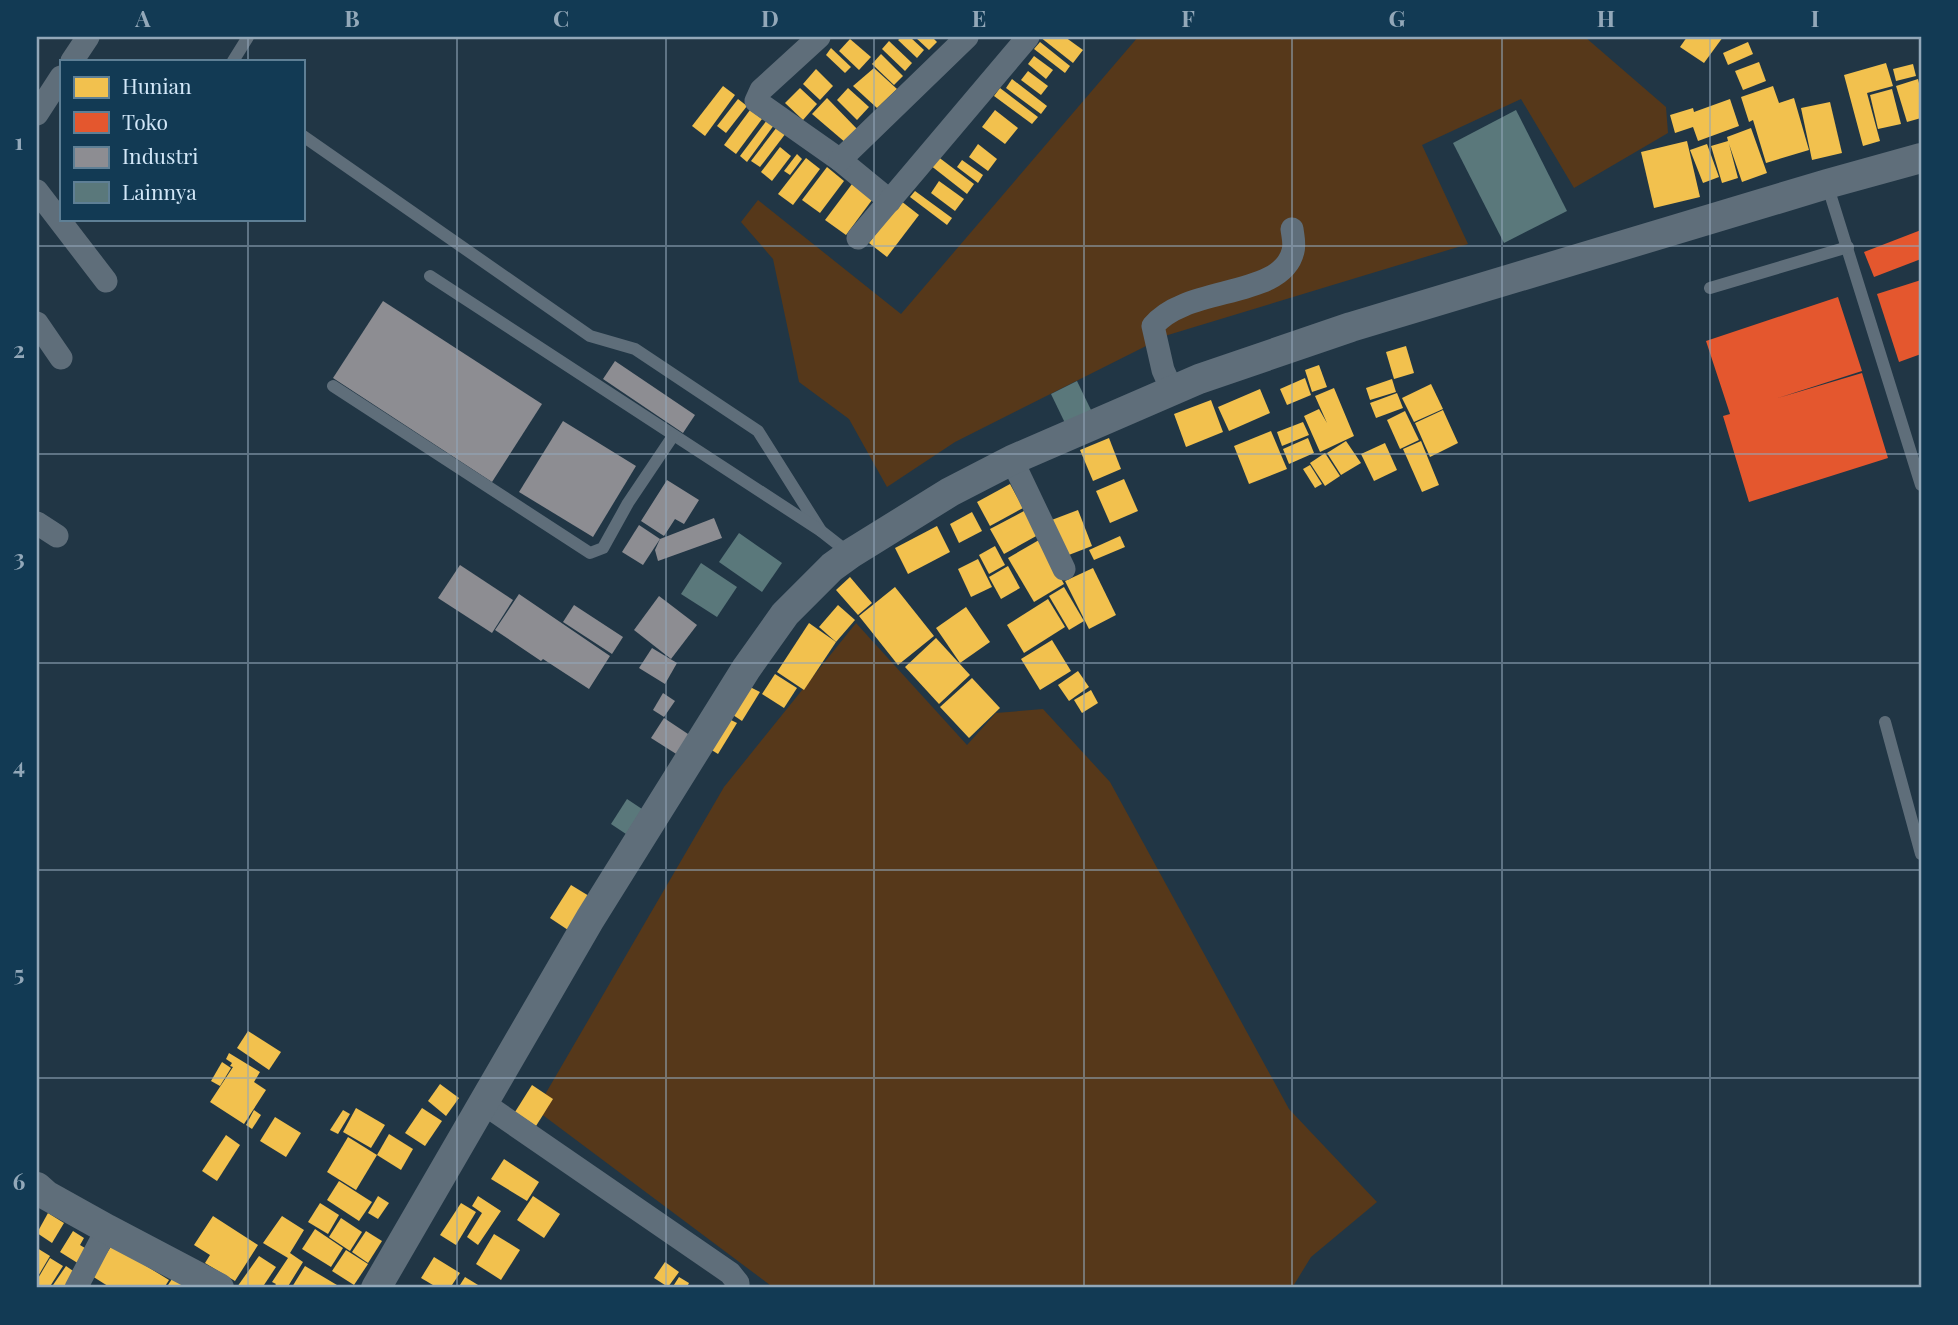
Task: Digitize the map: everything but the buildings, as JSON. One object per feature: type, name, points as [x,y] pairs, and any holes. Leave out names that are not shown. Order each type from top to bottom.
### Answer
[{"type":"street","points":[[73,60],[88,37]]},
{"type":"street","points":[[840,160],[967,37]]},
{"type":"street","points":[[858,238],[1028,37]]},
{"type":"street","points":[[806,41],[761,90],[756,101],[840,160],[890,201]]},
{"type":"street","points":[[37,114],[60,79]]},
{"type":"street","points":[[376,1288],[603,897],[746,669],[785,614],[850,554],[950,492],[1012,460],[1172,390],[1351,327],[1921,158]]},
{"type":"street","points":[[37,191],[106,281]]},
{"type":"street","points":[[1172,390],[1163,370],[1153,326],[1172,309],[1195,300],[1258,284],[1280,273],[1291,259],[1295,248],[1292,229]]},
{"type":"street","points":[[37,323],[61,358]]},
{"type":"street","points":[[1012,460],[1064,569]]},
{"type":"street","points":[[37,523],[57,536]]},
{"type":"street","points":[[483,1103],[730,1273],[738,1283],[738,1288]]},
{"type":"street","points":[[37,1187],[107,1229],[219,1288]]},
{"type":"street","points":[[76,1288],[107,1229]]},
{"type":"lane","points":[[234,60],[248,37]]},
{"type":"lane","points":[[304,137],[590,336],[635,349],[758,431],[821,531]]},
{"type":"lane","points":[[1827,184],[1921,485]]},
{"type":"lane","points":[[1710,288],[1847,247]]},
{"type":"lane","points":[[430,276],[821,531],[850,554]]},
{"type":"lane","points":[[333,386],[590,553],[603,548],[628,503],[673,436]]},
{"type":"lane","points":[[1885,722],[1921,854]]},
{"type":"shaded area","points":[[1138,37],[1585,37],[1666,107],[1668,133],[1574,188],[1521,99],[1422,145],[1468,244],[1168,335],[955,442],[887,487],[849,419],[799,382],[773,259],[741,222],[758,200],[901,314]]},
{"type":"shaded area","points":[[856,623],[967,745],[996,713],[1043,709],[1110,782],[1289,1109],[1377,1202],[1311,1257],[1292,1288],[774,1288],[536,1110],[724,787]]}]
